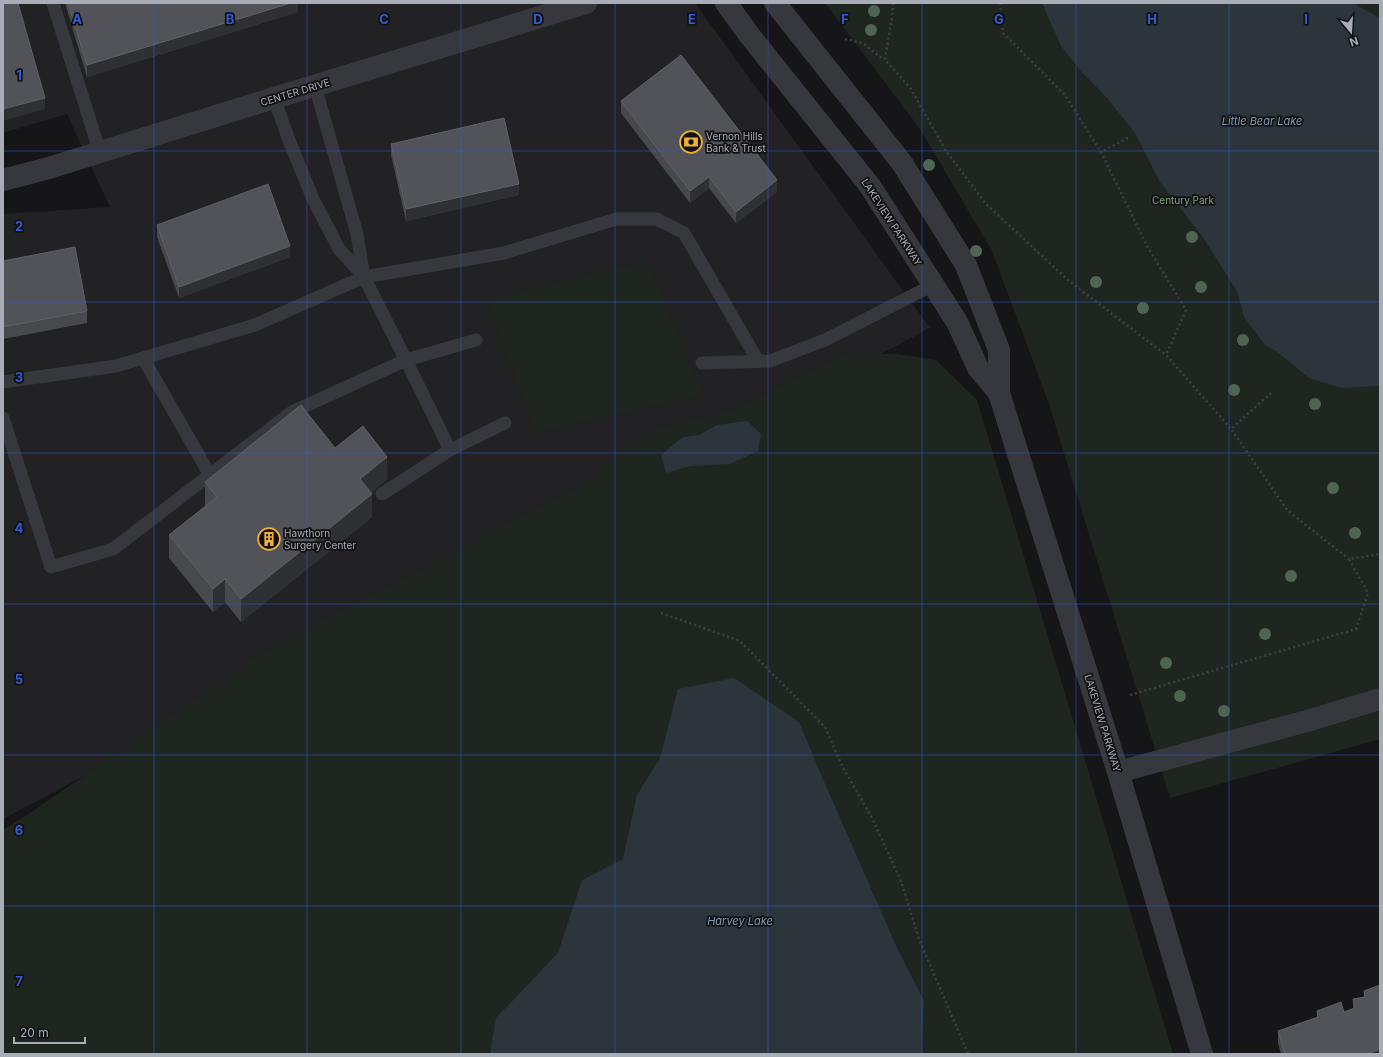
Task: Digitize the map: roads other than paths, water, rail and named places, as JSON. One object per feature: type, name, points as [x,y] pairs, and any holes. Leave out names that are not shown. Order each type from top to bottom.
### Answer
[{"type":"street","name":"CENTER DRIVE","points":[[3,180],[100,153],[274,98],[586,3]]},
{"type":"street","name":"LAKEVIEW PARKWAY","points":[[726,3],[750,36],[870,186],[957,322],[978,368],[999,393]]},
{"type":"street","name":"LAKEVIEW PARKWAY","points":[[775,3],[902,163],[966,265],[999,350],[999,393],[1118,772],[1202,1054]]},
{"type":"street","points":[[1118,772],[1307,721],[1380,699]]},
{"type":"lane","points":[[53,3],[100,153]]},
{"type":"lane","points":[[315,86],[358,234],[364,277]]},
{"type":"lane","points":[[274,98],[289,140],[319,212],[339,250],[364,277],[450,450]]},
{"type":"lane","points":[[3,382],[116,366],[255,325],[364,277],[504,252],[616,219],[657,219],[684,233],[758,361]]},
{"type":"lane","points":[[702,363],[770,361],[825,340],[933,285]]},
{"type":"lane","points":[[3,418],[51,567],[113,549],[292,412],[406,360],[476,340]]},
{"type":"lane","points":[[143,358],[210,475]]},
{"type":"lane","points":[[382,494],[450,450],[504,423]]},
{"type":"water","name":"Little Bear Lake","points":[[1042,3],[1353,3],[1380,18],[1380,386],[1341,388],[1309,378],[1279,353],[1265,345],[1244,317],[1237,291],[1202,236],[1160,182],[1135,133],[1108,99],[1080,70],[1061,46]]},
{"type":"water","points":[[747,421],[761,434],[758,451],[730,464],[690,466],[666,473],[661,455],[683,437],[699,435],[717,425]]},
{"type":"water","name":"Harvey Lake","points":[[734,678],[799,722],[897,948],[924,1001],[921,1054],[490,1054],[496,1018],[558,953],[582,880],[623,859],[637,795],[660,758],[678,689]]},
{"type":"place","name":"Vernon Hills Bank & Trust","points":[[691,142]]},
{"type":"place","name":"Hawthorn Surgery Center","points":[[269,539]]},
{"type":"park label","name":"Century Park","points":[[1183,200]]}]
